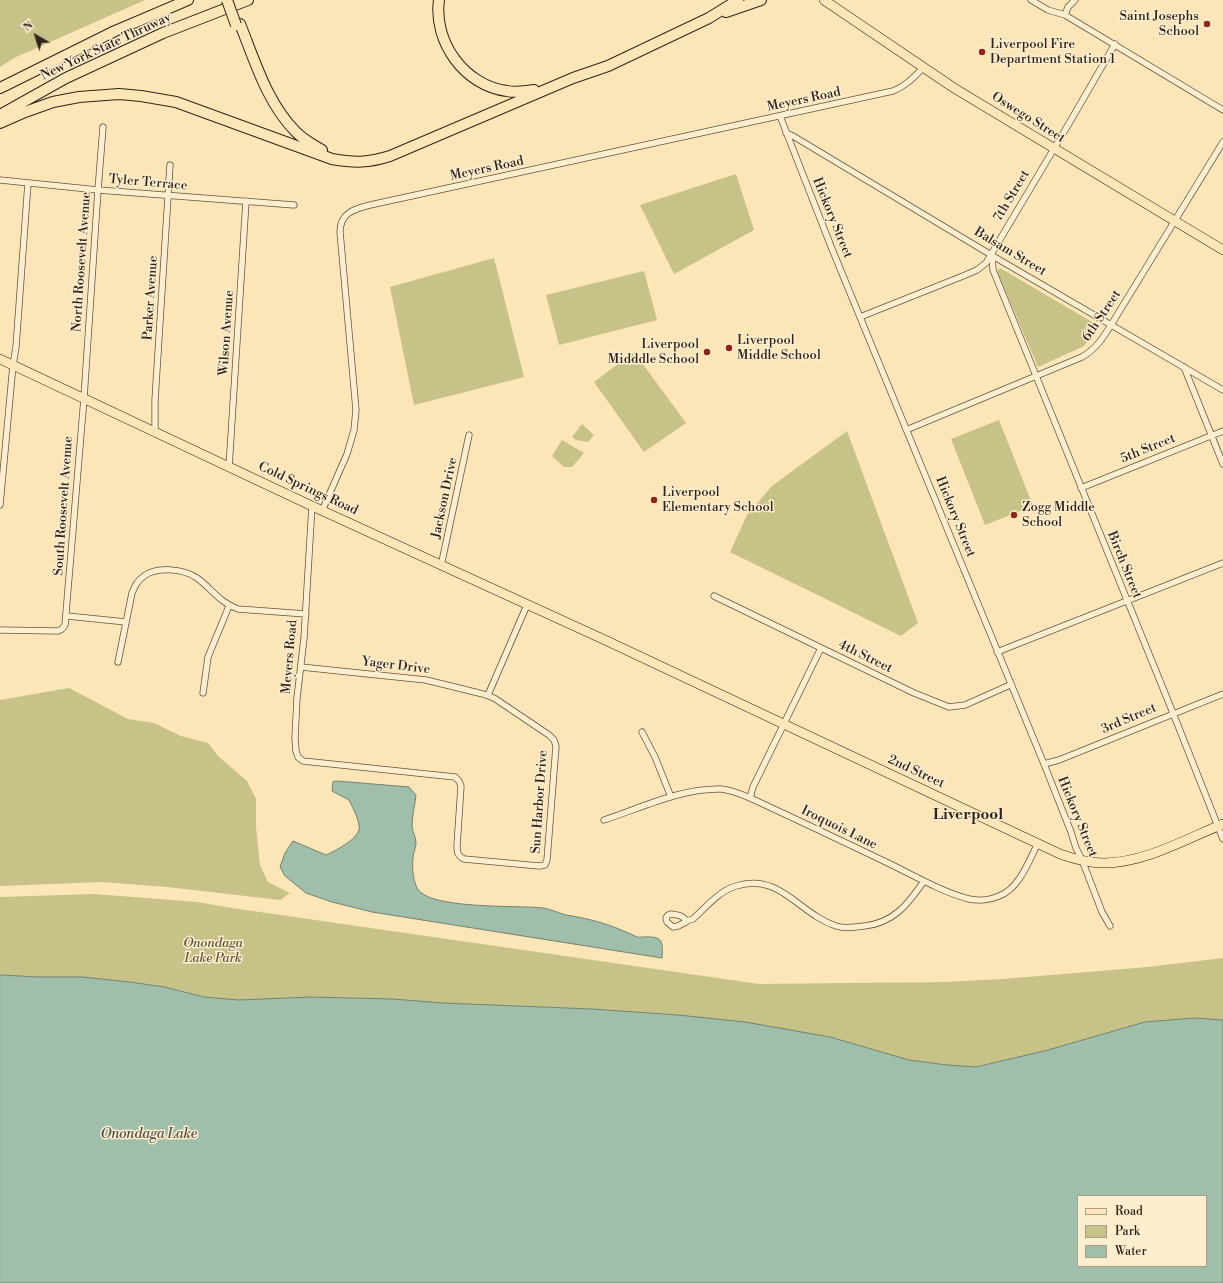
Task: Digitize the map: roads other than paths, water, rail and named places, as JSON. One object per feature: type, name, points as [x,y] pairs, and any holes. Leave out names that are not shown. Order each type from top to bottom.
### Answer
[{"type":"highway","name":"New York State Thruway","points":[[0,88],[115,31],[188,0]]},
{"type":"highway","points":[[227,0],[261,77],[285,120],[307,141],[322,150],[338,156],[365,157],[385,153],[603,61],[644,49]]},
{"type":"highway","points":[[232,0],[238,25],[255,75],[267,101],[283,125],[299,141],[315,152]]},
{"type":"highway","name":"New York State Thruway","points":[[0,115],[66,78],[163,33],[248,0]]},
{"type":"highway","points":[[439,0],[439,18],[442,33],[447,47],[464,71],[490,87],[506,91],[520,92],[534,90]]},
{"type":"highway","points":[[709,18],[730,0]]},
{"type":"highway","points":[[0,123],[53,102],[79,97],[119,94],[140,96],[176,102],[332,159],[351,162],[373,161],[390,156],[574,78],[608,66],[709,18],[738,0]]},
{"type":"highway","points":[[709,18],[761,0]]},
{"type":"main road","name":"Oswego Street","points":[[824,0],[954,88],[1223,250]]},
{"type":"main road","name":"Cold Springs Road","points":[[0,359],[322,511],[606,640]]},
{"type":"main road","name":"2nd Street","points":[[606,640],[1060,854],[1082,860],[1104,863],[1124,862],[1143,857],[1220,825]]},
{"type":"street","points":[[1031,0],[1048,10],[1065,15],[1223,110]]},
{"type":"street","points":[[1065,15],[1068,7],[1075,0]]},
{"type":"street","name":"7th Street","points":[[860,317],[977,270],[986,263],[1115,44]]},
{"type":"street","name":"Meyers Road","points":[[322,511],[347,454],[354,430],[356,410],[340,232],[342,220],[349,213],[370,205],[893,91],[902,88],[924,67]]},
{"type":"street","name":"Hickory Street","points":[[780,116],[906,430],[1010,685],[1044,764],[1102,912],[1110,926]]},
{"type":"street","name":"North Roosevelt Avenue","points":[[84,398],[103,127]]},
{"type":"street","name":"Balsam Street","points":[[786,133],[1223,390]]},
{"type":"street","name":"6th Street","points":[[906,430],[1090,352],[1099,344],[1223,142]]},
{"type":"street","name":"Parker Avenue","points":[[155,432],[155,400],[170,165]]},
{"type":"street","name":"Tyler Terrace","points":[[0,180],[98,190],[294,205]]},
{"type":"street","points":[[0,504],[16,347],[28,183]]},
{"type":"street","name":"Wilson Avenue","points":[[229,467],[246,201]]},
{"type":"street","name":"Birch Street","points":[[992,254],[993,270],[1126,601],[1220,825],[1223,839]]},
{"type":"street","points":[[1184,366],[1223,464]]},
{"type":"street","name":"South Roosevelt Avenue","points":[[67,616],[84,398]]},
{"type":"street","name":"5th Street","points":[[1081,488],[1223,431]]},
{"type":"street","name":"Jackson Drive","points":[[441,566],[469,435]]},
{"type":"street","name":"Meyers Road","points":[[312,506],[306,614],[297,698],[295,738],[296,752],[298,757],[303,761],[349,766]]},
{"type":"street","points":[[997,652],[1223,563]]},
{"type":"street","points":[[118,662],[132,593],[136,583],[144,575],[153,572],[163,570],[182,571],[191,574],[219,599],[238,609],[306,614]]},
{"type":"street","name":"4th Street","points":[[714,596],[914,693],[950,707],[965,705],[1010,685]]},
{"type":"street","points":[[488,695],[527,605]]},
{"type":"street","points":[[203,693],[208,658],[230,606]]},
{"type":"street","points":[[0,630],[58,631],[65,625],[67,616],[126,622]]},
{"type":"street","points":[[750,798],[753,787],[821,648]]},
{"type":"street","name":"Yager Drive","points":[[301,667],[426,680],[488,695]]},
{"type":"street","name":"3rd Street","points":[[1044,764],[1058,760],[1223,694]]},
{"type":"street","name":"Sun Harbor Drive","points":[[349,766],[455,777],[461,786],[457,846],[457,852],[460,857],[464,860],[539,866],[545,864],[547,860],[556,746],[554,740],[549,735],[488,695]]},
{"type":"street","points":[[642,732],[655,757],[671,797]]},
{"type":"street","name":"Iroquois Lane","points":[[604,820],[671,797],[697,791],[720,789],[737,792],[924,880],[959,896],[971,899],[985,899],[1006,893],[1013,887],[1024,871],[1038,843]]},
{"type":"street","points":[[686,920],[693,919],[724,891],[736,886],[750,883],[764,884],[774,887],[822,920],[838,926],[846,928],[871,925],[894,916],[910,902],[924,880]]},
{"type":"water","points":[[337,781],[409,787],[416,795],[412,822],[416,843],[413,856],[413,869],[417,888],[425,895],[438,900],[455,903],[543,908],[566,915],[585,918],[637,937],[655,937],[662,944],[662,958],[372,912],[332,902],[306,893],[285,876],[280,867],[285,853],[293,841],[326,855],[340,848],[354,838],[359,830],[358,819],[349,800],[332,791],[333,782]]},
{"type":"water","name":"Onondaga Lake","points":[[0,975],[82,977],[130,982],[164,987],[204,997],[239,1000],[310,997],[393,999],[678,1015],[745,1022],[830,1037],[909,1060],[976,1067],[1048,1050],[1145,1022],[1194,1018],[1223,1020],[1223,1283],[0,1283]]},
{"type":"place","name":"Saint Josephs School","points":[[1207,24]]},
{"type":"place","name":"Liverpool Fire Department Station 1","points":[[982,52]]},
{"type":"place","name":"Liverpool Middle School","points":[[729,348]]},
{"type":"place","name":"Liverpool Midddle School","points":[[707,352]]},
{"type":"place","name":"Liverpool Elementary School","points":[[654,500]]},
{"type":"place","name":"Zogg Middle School","points":[[1014,515]]},
{"type":"district","name":"Liverpool","points":[[968,815]]},
{"type":"park label","name":"Onondaga Lake Park","points":[[213,952]]}]
